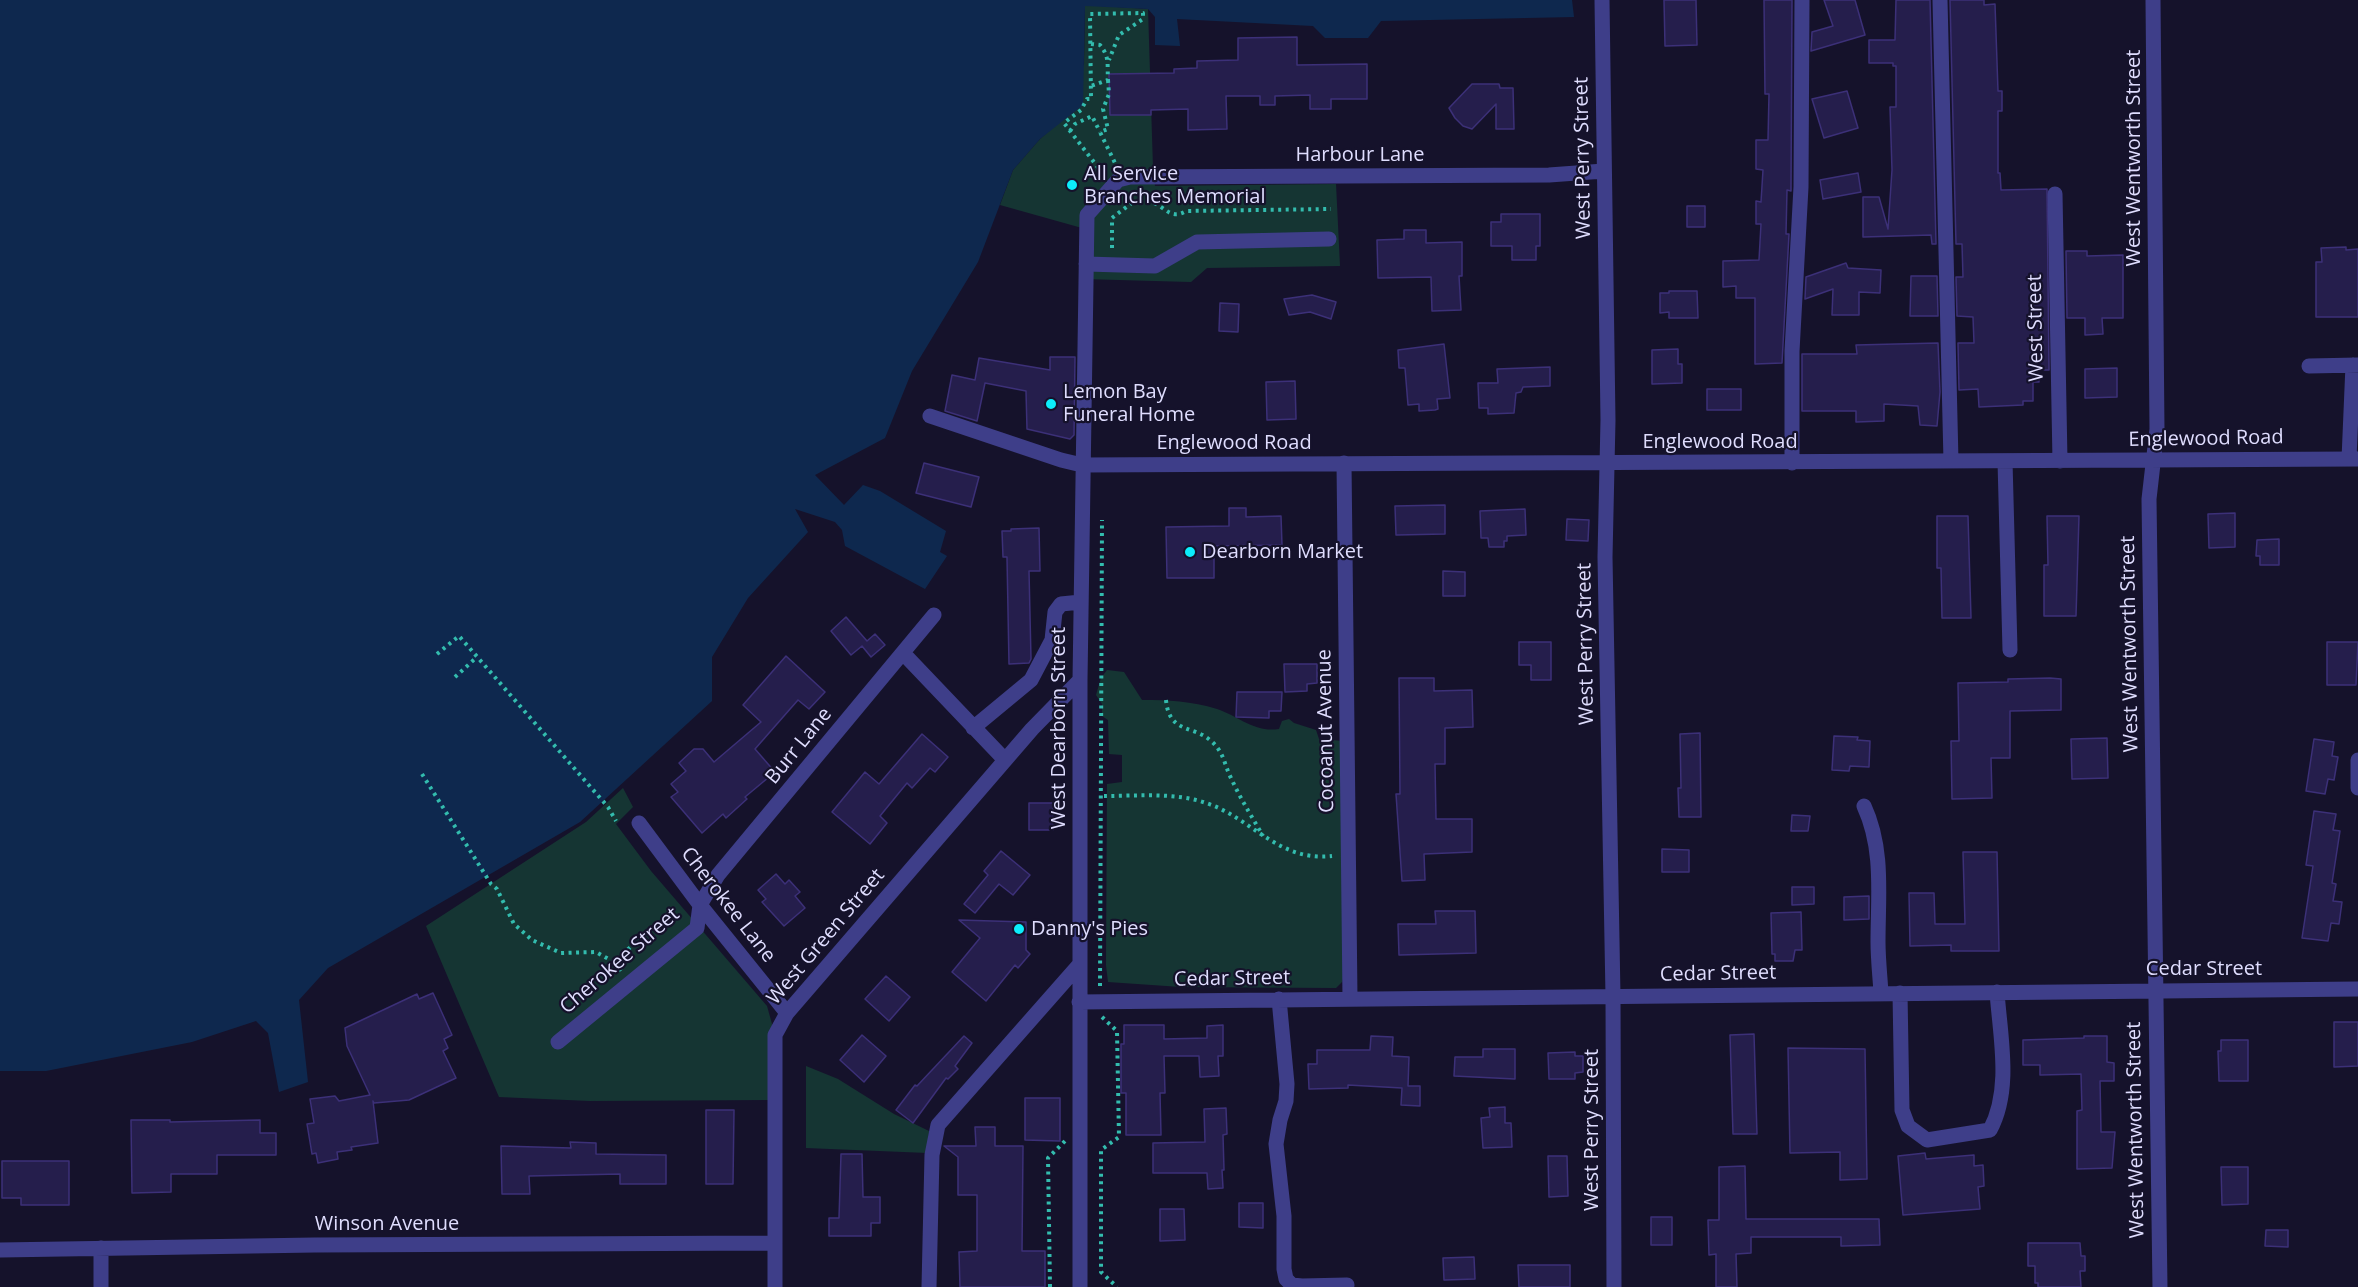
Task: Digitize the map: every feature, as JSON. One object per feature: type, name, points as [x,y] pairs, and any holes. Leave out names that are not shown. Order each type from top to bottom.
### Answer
[{"type":"street","name":"West Perry Street","points":[[1602,0],[1607,464],[1605,557],[1614,1287]]},
{"type":"street","points":[[1792,463],[1792,351],[1801,164],[1802,0]]},
{"type":"street","points":[[1940,0],[1951,461]]},
{"type":"street","name":"West Wentworth Street","points":[[2153,0],[2157,429],[2149,499],[2160,1287]]},
{"type":"street","name":"Harbour Lane","points":[[1114,177],[1537,175],[1604,171]]},
{"type":"street","name":"West Dearborn Street","points":[[1080,1287],[1080,680],[1087,215],[1114,177]]},
{"type":"street","name":"West Street","points":[[2055,194],[2060,461]]},
{"type":"street","points":[[1086,264],[1155,266],[1197,242],[1329,239]]},
{"type":"street","points":[[2308,366],[2355,365],[2354,459]]},
{"type":"street","name":"Englewood Road","points":[[930,417],[1082,465],[2354,459]]},
{"type":"street","points":[[2005,461],[2010,650]]},
{"type":"street","name":"Cocoanut Avenue","points":[[1344,463],[1350,998]]},
{"type":"street","points":[[973,728],[1031,680],[1052,640],[1055,612],[1061,604],[1081,602]]},
{"type":"street","name":"Burr Lane","points":[[700,905],[718,875],[934,615]]},
{"type":"street","points":[[903,653],[1005,760]]},
{"type":"street","name":"West Green Street","points":[[775,1287],[775,1035],[787,1013],[1005,760],[1080,680]]},
{"type":"street","points":[[2358,760],[2358,788]]},
{"type":"street","points":[[1864,806],[1873,826],[1876,840],[1881,993]]},
{"type":"street","name":"Cherokee Lane","points":[[639,823],[700,905],[787,1013]]},
{"type":"street","name":"Cherokee Street","points":[[558,1042],[697,928],[700,905]]},
{"type":"street","points":[[929,1287],[932,1155],[938,1125],[1079,965]]},
{"type":"street","name":"Cedar Street","points":[[1079,1002],[2358,988]]},
{"type":"street","points":[[1900,993],[1902,1110],[1908,1126],[1927,1140],[1990,1130],[1997,1116],[2004,1079],[1997,992]]},
{"type":"street","points":[[1280,999],[1287,1084],[1286,1101],[1276,1144],[1284,1215],[1286,1279],[1292,1285],[1302,1287],[1347,1285]]},
{"type":"street","name":"Winson Avenue","points":[[0,1250],[775,1243]]},
{"type":"street","points":[[101,1248],[101,1287]]},
{"type":"path","points":[[1109,60],[1119,35],[1143,19],[1143,13],[1090,14],[1091,99],[1087,99],[1082,110],[1064,123],[1105,177],[1114,177]]},
{"type":"path","points":[[1091,44],[1100,45],[1107,53],[1109,60],[1108,94],[1103,109],[1108,129],[1100,132]]},
{"type":"path","points":[[1091,86],[1108,80]]},
{"type":"path","points":[[1070,131],[1076,124],[1092,116],[1117,169],[1114,177]]},
{"type":"path","points":[[1114,177],[1133,202]]},
{"type":"path","points":[[1112,265],[1112,218],[1133,202],[1151,202],[1168,213],[1178,215],[1186,211],[1331,209]]},
{"type":"path","points":[[1102,518],[1100,1002],[1101,1017],[1117,1031],[1119,1137],[1101,1150],[1101,1272],[1117,1287]]},
{"type":"path","points":[[437,654],[459,636],[608,807],[616,821]]},
{"type":"path","points":[[455,677],[477,657]]},
{"type":"path","points":[[1166,700],[1171,718],[1185,730],[1209,739],[1222,753],[1230,776],[1265,839]]},
{"type":"path","points":[[422,774],[491,884],[497,889],[513,924],[520,932],[561,953],[596,952],[614,962],[630,983]]},
{"type":"path","points":[[1104,796],[1174,797],[1205,802],[1228,812],[1265,839],[1304,856],[1348,855]]},
{"type":"path","points":[[614,962],[645,934]]},
{"type":"green space","points":[[1085,5],[1148,9],[1155,186],[1336,184],[1340,266],[1207,268],[1191,282],[1083,279],[1082,228],[1000,205],[1013,170],[1040,139],[1056,125],[1084,64]]},
{"type":"green space","points":[[1107,670],[1124,672],[1142,700],[1207,706],[1262,729],[1279,729],[1282,721],[1289,719],[1294,723],[1316,730],[1319,739],[1343,741],[1345,974],[1342,982],[1336,988],[1181,987],[1108,982],[1106,965],[1107,784],[1122,782],[1122,755],[1109,754],[1108,720],[1102,716],[1102,704],[1096,695],[1101,678]]},
{"type":"green space","points":[[623,788],[633,807],[616,824],[651,871],[767,1006],[772,1024],[769,1100],[590,1101],[499,1097],[426,926],[586,822]]},
{"type":"green space","points":[[806,1066],[838,1079],[894,1114],[929,1131],[928,1153],[806,1148]]},
{"type":"water","points":[[0,0],[1572,0],[1574,17],[1381,21],[1368,38],[1325,38],[1313,26],[1177,19],[1180,46],[1155,45],[1155,17],[1148,9],[1085,6],[1083,105],[1040,139],[1013,170],[978,262],[912,371],[885,438],[815,475],[844,505],[863,485],[880,491],[946,531],[940,552],[947,556],[925,589],[845,546],[842,530],[835,522],[795,509],[808,532],[748,598],[712,657],[712,701],[580,822],[328,968],[299,1000],[308,1082],[279,1092],[268,1033],[256,1021],[192,1042],[46,1071],[0,1071]]},
{"type":"building","points":[[1664,0],[1696,0],[1697,45],[1665,46]]},
{"type":"building","points":[[1764,0],[1792,0],[1791,191],[1787,190],[1786,234],[1789,234],[1782,363],[1755,364],[1755,298],[1736,298],[1736,286],[1723,287],[1723,261],[1759,260],[1761,224],[1756,224],[1756,201],[1761,202],[1763,170],[1756,169],[1756,140],[1768,140],[1769,94],[1765,94]]},
{"type":"building","points":[[1824,0],[1855,0],[1865,35],[1811,51],[1812,32],[1833,26]]},
{"type":"building","points":[[1896,0],[1930,0],[1936,244],[1932,244],[1931,235],[1863,237],[1863,197],[1879,197],[1888,229],[1892,170],[1890,107],[1896,107],[1896,66],[1893,66],[1893,63],[1869,63],[1869,40],[1895,40]]},
{"type":"building","points":[[1950,0],[1984,0],[1984,5],[1995,4],[1998,91],[2002,91],[2002,111],[1998,111],[1998,173],[2000,173],[2001,190],[2047,189],[2049,370],[2038,370],[2039,382],[2033,382],[2033,401],[2023,401],[2023,405],[1979,407],[1978,389],[1959,390],[1958,343],[1974,343],[1973,317],[1957,316],[1956,277],[1963,277],[1962,244],[1956,244]]},
{"type":"building","points":[[1297,37],[1297,65],[1367,64],[1367,99],[1331,99],[1331,109],[1310,109],[1310,95],[1275,96],[1275,105],[1260,105],[1260,96],[1226,96],[1227,129],[1188,130],[1188,109],[1151,110],[1151,115],[1110,115],[1109,74],[1174,73],[1174,69],[1197,68],[1197,61],[1238,60],[1238,38]]},
{"type":"building","points":[[1472,84],[1499,84],[1500,88],[1513,88],[1514,129],[1496,129],[1496,104],[1472,129],[1463,126],[1455,118],[1449,108]]},
{"type":"building","points":[[1847,91],[1858,128],[1824,138],[1812,99]]},
{"type":"building","points":[[1858,173],[1861,192],[1823,199],[1820,180]]},
{"type":"building","points":[[1687,206],[1705,206],[1705,227],[1687,227]]},
{"type":"building","points":[[1501,214],[1540,214],[1540,246],[1536,246],[1536,260],[1512,260],[1512,246],[1491,246],[1491,222],[1501,222]]},
{"type":"building","points":[[1404,230],[1426,230],[1426,243],[1462,242],[1462,276],[1459,276],[1461,310],[1432,311],[1431,277],[1378,278],[1377,240],[1404,239]]},
{"type":"building","points":[[2346,247],[2346,250],[2358,249],[2358,317],[2316,317],[2316,262],[2322,262],[2321,248]]},
{"type":"building","points":[[2066,251],[2087,251],[2087,256],[2123,255],[2123,318],[2102,318],[2103,334],[2085,335],[2085,318],[2067,318]]},
{"type":"building","points":[[1846,263],[1848,268],[1881,270],[1880,293],[1859,292],[1859,315],[1832,315],[1833,289],[1805,299],[1806,277]]},
{"type":"building","points":[[1911,276],[1937,276],[1938,316],[1910,316]]},
{"type":"building","points":[[1669,291],[1697,291],[1698,318],[1669,318],[1669,312],[1660,313],[1660,293],[1669,293]]},
{"type":"building","points":[[1312,295],[1336,302],[1331,319],[1310,312],[1289,315],[1284,299]]},
{"type":"building","points":[[1220,303],[1239,304],[1238,332],[1219,331]]},
{"type":"building","points":[[1938,343],[1940,392],[1937,426],[1920,425],[1918,406],[1884,404],[1884,421],[1856,422],[1856,411],[1802,411],[1802,354],[1857,354],[1856,345]]},
{"type":"building","points":[[1444,344],[1450,398],[1437,399],[1438,409],[1419,411],[1419,404],[1408,405],[1405,368],[1399,368],[1398,350]]},
{"type":"building","points":[[1678,349],[1678,364],[1682,364],[1682,383],[1652,384],[1652,350]]},
{"type":"building","points":[[1050,357],[1075,357],[1074,435],[1070,439],[1027,429],[1026,391],[985,383],[977,421],[945,411],[952,375],[975,380],[979,358],[1050,370]]},
{"type":"building","points":[[1550,367],[1550,386],[1523,387],[1521,392],[1516,393],[1514,413],[1488,414],[1488,408],[1479,408],[1478,383],[1498,383],[1497,369]]},
{"type":"building","points":[[2117,368],[2117,397],[2085,398],[2085,369]]},
{"type":"building","points":[[1295,381],[1296,419],[1267,420],[1266,382]]},
{"type":"building","points":[[1707,389],[1741,389],[1741,410],[1707,410]]},
{"type":"building","points":[[924,463],[979,477],[971,507],[916,493]]},
{"type":"building","points":[[1445,505],[1445,534],[1396,535],[1395,506]]},
{"type":"building","points":[[1229,508],[1246,508],[1246,517],[1281,516],[1282,545],[1214,546],[1214,578],[1167,578],[1166,527],[1229,526]]},
{"type":"building","points":[[1525,509],[1526,535],[1507,536],[1504,547],[1489,547],[1488,538],[1481,538],[1480,511]]},
{"type":"building","points":[[2235,513],[2235,547],[2209,548],[2208,514]]},
{"type":"building","points":[[1937,516],[1968,516],[1971,618],[1942,618],[1941,568],[1937,568]]},
{"type":"building","points":[[2047,516],[2079,516],[2076,616],[2044,616],[2044,565],[2048,565]]},
{"type":"building","points":[[1567,519],[1589,520],[1588,541],[1566,540]]},
{"type":"building","points":[[1039,528],[1040,571],[1029,571],[1031,659],[1029,663],[1009,664],[1007,557],[1003,557],[1002,531]]},
{"type":"building","points":[[2279,539],[2279,565],[2260,565],[2260,556],[2256,556],[2257,540]]},
{"type":"building","points":[[1443,571],[1465,572],[1465,596],[1443,596]]},
{"type":"building","points":[[846,617],[867,641],[875,634],[885,645],[871,657],[862,646],[851,655],[831,631]]},
{"type":"building","points":[[1519,642],[1551,642],[1551,680],[1531,680],[1531,665],[1519,665]]},
{"type":"building","points":[[2327,642],[2358,642],[2356,685],[2327,685]]},
{"type":"building","points":[[786,656],[825,692],[809,709],[798,700],[755,749],[775,772],[745,797],[747,799],[726,818],[723,814],[702,833],[671,797],[678,792],[671,784],[686,771],[679,763],[694,749],[703,749],[714,762],[761,722],[743,705]]},
{"type":"building","points":[[1284,664],[1317,664],[1317,683],[1307,684],[1307,691],[1285,692]]},
{"type":"building","points":[[1399,678],[1434,678],[1434,691],[1472,690],[1473,727],[1445,728],[1445,764],[1435,764],[1436,819],[1472,819],[1472,852],[1424,854],[1425,880],[1402,881],[1396,794],[1400,794]]},
{"type":"building","points":[[2061,679],[2061,710],[2010,711],[2010,758],[1991,758],[1992,798],[1952,799],[1951,741],[1959,741],[1958,683]]},
{"type":"building","points":[[1237,692],[1282,692],[1281,711],[1269,711],[1269,718],[1236,717]]},
{"type":"building","points":[[1700,733],[1701,817],[1679,817],[1680,734]]},
{"type":"building","points":[[922,734],[948,757],[935,772],[930,768],[912,788],[907,783],[880,816],[887,823],[870,844],[832,812],[865,772],[879,784]]},
{"type":"building","points":[[1834,736],[1858,737],[1857,740],[1870,741],[1869,767],[1850,766],[1849,771],[1832,770]]},
{"type":"building","points":[[2107,738],[2108,778],[2072,779],[2071,739]]},
{"type":"building","points":[[2314,739],[2334,742],[2332,756],[2338,757],[2334,780],[2328,779],[2325,794],[2306,791]]},
{"type":"building","points":[[1029,803],[1053,803],[1053,830],[1029,830]]},
{"type":"building","points":[[2314,811],[2336,814],[2333,830],[2340,831],[2332,883],[2336,884],[2333,901],[2342,902],[2339,924],[2331,923],[2328,941],[2302,938],[2313,866],[2306,865]]},
{"type":"building","points":[[1792,815],[1810,816],[1808,831],[1791,831]]},
{"type":"building","points":[[1662,849],[1689,850],[1689,872],[1662,872]]},
{"type":"building","points":[[1001,851],[1030,875],[1013,895],[999,884],[975,913],[964,904],[988,875],[984,871]]},
{"type":"building","points":[[1963,852],[1997,852],[1999,951],[1951,951],[1951,945],[1910,946],[1909,893],[1934,893],[1935,924],[1965,924]]},
{"type":"building","points":[[776,874],[785,884],[789,880],[800,892],[795,896],[805,908],[784,926],[762,902],[766,899],[758,890]]},
{"type":"building","points":[[1792,887],[1814,887],[1814,904],[1792,905]]},
{"type":"building","points":[[1869,896],[1869,919],[1844,920],[1844,897]]},
{"type":"building","points":[[1435,911],[1475,911],[1476,953],[1399,955],[1398,924],[1436,924]]},
{"type":"building","points":[[1801,912],[1802,950],[1795,950],[1793,961],[1775,961],[1775,954],[1772,954],[1771,913]]},
{"type":"building","points":[[959,920],[1026,922],[1026,950],[1030,954],[1018,968],[1015,965],[986,1001],[952,972],[980,938]]},
{"type":"building","points":[[886,976],[910,997],[889,1021],[865,999]]},
{"type":"building","points":[[433,993],[452,1035],[444,1039],[448,1048],[443,1051],[456,1078],[409,1100],[374,1103],[373,1101],[378,1143],[351,1147],[352,1150],[337,1152],[338,1159],[318,1163],[316,1153],[312,1154],[307,1124],[314,1123],[310,1099],[335,1096],[339,1101],[370,1095],[347,1046],[345,1028],[417,994],[419,999]]},
{"type":"building","points":[[2334,1022],[2358,1022],[2358,1066],[2334,1067]]},
{"type":"building","points":[[1124,1025],[1164,1025],[1164,1039],[1207,1038],[1207,1026],[1223,1025],[1223,1056],[1218,1056],[1219,1076],[1200,1077],[1199,1056],[1164,1056],[1165,1093],[1160,1093],[1161,1135],[1126,1135],[1126,1093],[1121,1093],[1121,1044],[1124,1044]]},
{"type":"building","points":[[1754,1034],[1757,1134],[1733,1134],[1730,1035]]},
{"type":"building","points":[[862,1035],[886,1056],[864,1082],[840,1060]]},
{"type":"building","points":[[964,1036],[972,1043],[955,1066],[958,1069],[948,1079],[946,1078],[913,1123],[896,1110],[915,1085],[917,1086]]},
{"type":"building","points":[[1371,1036],[1393,1037],[1392,1056],[1409,1057],[1408,1086],[1420,1086],[1420,1106],[1401,1105],[1402,1088],[1348,1085],[1348,1088],[1309,1089],[1308,1064],[1317,1064],[1317,1050],[1370,1050]]},
{"type":"building","points":[[2084,1036],[2107,1036],[2107,1062],[2114,1063],[2114,1081],[2100,1081],[2101,1132],[2115,1132],[2112,1168],[2077,1169],[2077,1111],[2082,1110],[2081,1074],[2040,1075],[2040,1065],[2023,1065],[2023,1040],[2084,1038]]},
{"type":"building","points":[[2221,1040],[2248,1040],[2248,1081],[2219,1081],[2218,1051],[2221,1051]]},
{"type":"building","points":[[1788,1048],[1865,1049],[1867,1179],[1840,1180],[1840,1152],[1790,1153]]},
{"type":"building","points":[[1483,1049],[1515,1049],[1515,1079],[1454,1076],[1455,1057],[1483,1057]]},
{"type":"building","points":[[1575,1052],[1575,1056],[1583,1056],[1583,1072],[1575,1073],[1575,1079],[1549,1079],[1548,1053]]},
{"type":"building","points":[[1025,1098],[1060,1098],[1060,1141],[1025,1140]]},
{"type":"building","points":[[1505,1107],[1505,1123],[1511,1123],[1512,1147],[1483,1148],[1481,1118],[1490,1117],[1489,1108]]},
{"type":"building","points":[[1226,1108],[1227,1134],[1223,1135],[1223,1188],[1208,1189],[1207,1173],[1153,1173],[1153,1143],[1205,1142],[1204,1109]]},
{"type":"building","points":[[706,1110],[734,1110],[733,1184],[706,1184]]},
{"type":"building","points":[[131,1120],[170,1120],[170,1122],[260,1120],[260,1133],[276,1133],[276,1155],[217,1155],[217,1174],[171,1174],[171,1192],[132,1193]]},
{"type":"building","points":[[975,1127],[995,1127],[995,1146],[1023,1146],[1022,1251],[1045,1251],[1045,1287],[960,1287],[959,1252],[977,1251],[977,1195],[958,1195],[958,1157],[944,1146],[976,1146]]},
{"type":"building","points":[[570,1142],[596,1143],[596,1154],[666,1155],[666,1184],[620,1184],[620,1174],[529,1176],[530,1194],[502,1194],[501,1146],[571,1148]]},
{"type":"building","points":[[1925,1153],[1926,1159],[1974,1155],[1974,1166],[1983,1165],[1984,1186],[1978,1187],[1980,1209],[1903,1215],[1898,1156]]},
{"type":"building","points":[[841,1154],[862,1154],[863,1197],[880,1197],[880,1223],[871,1223],[871,1236],[829,1236],[829,1218],[839,1218]]},
{"type":"building","points":[[1548,1156],[1567,1156],[1568,1196],[1549,1197]]},
{"type":"building","points":[[2,1161],[69,1161],[69,1205],[21,1205],[21,1198],[2,1198]]},
{"type":"building","points":[[1745,1166],[1746,1219],[1879,1219],[1880,1245],[1841,1246],[1841,1237],[1751,1237],[1751,1253],[1736,1254],[1737,1287],[1716,1287],[1716,1254],[1709,1255],[1708,1220],[1719,1220],[1719,1167]]},
{"type":"building","points":[[2221,1167],[2248,1167],[2248,1204],[2222,1205]]},
{"type":"building","points":[[1239,1203],[1263,1203],[1263,1228],[1239,1227]]},
{"type":"building","points":[[1160,1209],[1184,1209],[1185,1240],[1160,1241]]},
{"type":"building","points":[[1651,1217],[1672,1217],[1672,1245],[1651,1245]]},
{"type":"building","points":[[2266,1230],[2288,1230],[2288,1247],[2265,1246]]},
{"type":"building","points":[[2028,1243],[2080,1243],[2081,1256],[2085,1256],[2085,1271],[2080,1271],[2081,1287],[2038,1287],[2038,1283],[2035,1283],[2035,1266],[2028,1266]]},
{"type":"building","points":[[1474,1257],[1475,1279],[1444,1280],[1443,1258]]},
{"type":"building","points":[[1518,1265],[1570,1265],[1570,1287],[1519,1287]]},
{"type":"place","name":"All Service Branches Memorial","points":[[1072,185]]},
{"type":"place","name":"Lemon Bay Funeral Home","points":[[1051,404]]},
{"type":"place","name":"Dearborn Market","points":[[1190,552]]},
{"type":"place","name":"Danny's Pies","points":[[1019,929]]}]
